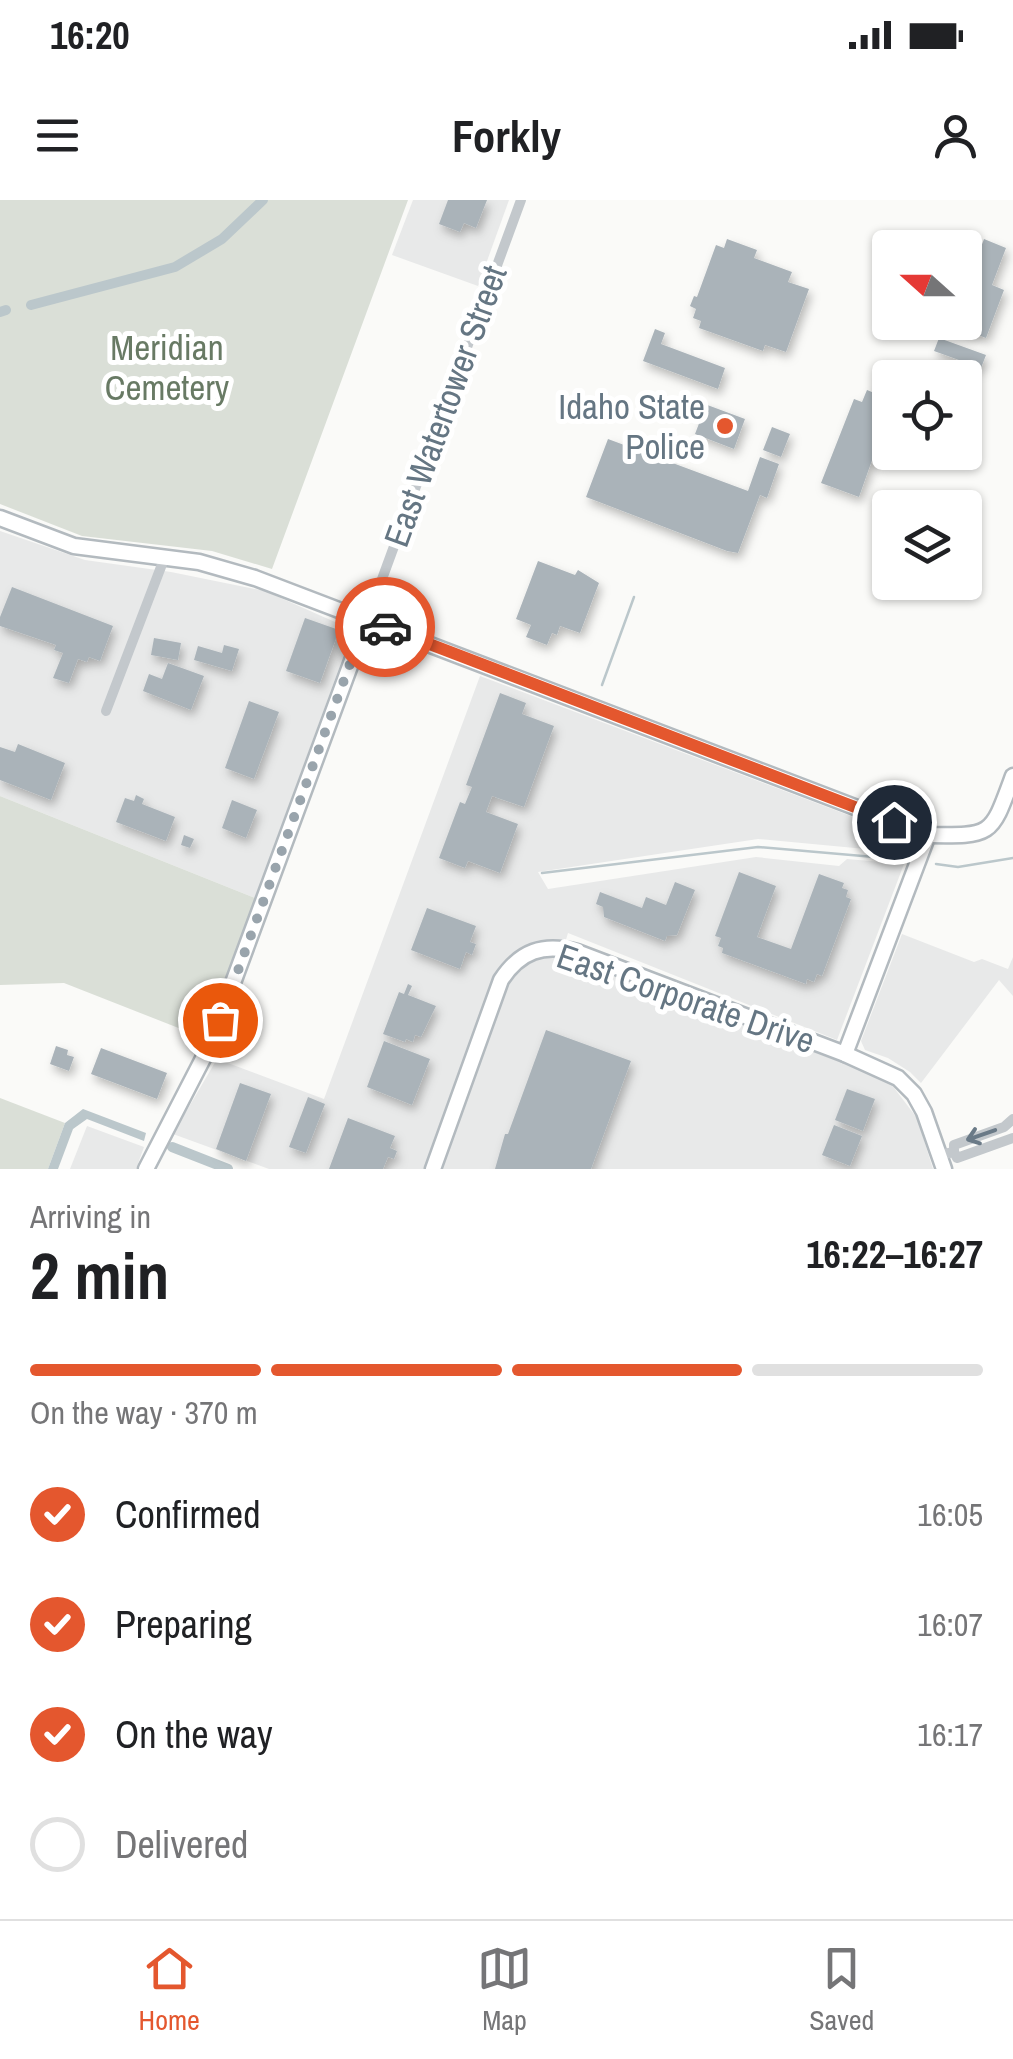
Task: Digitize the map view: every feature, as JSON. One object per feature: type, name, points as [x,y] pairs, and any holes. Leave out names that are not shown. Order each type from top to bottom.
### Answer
[{"type":"street","name":"East Watertower Street","points":[[146,1169],[210,1044],[521,200]]},
{"type":"street","points":[[0,518],[74,546],[221,567],[928,835],[974,836],[987,831],[997,820],[1013,776]]},
{"type":"street","points":[[106,711],[164,558]]},
{"type":"street","points":[[844,1054],[928,835]]},
{"type":"street","name":"East Corporate Drive","points":[[433,1169],[501,980],[511,964],[541,948],[577,952],[898,1078],[914,1094],[946,1158]]},
{"type":"street","points":[[946,1158],[954,1145],[1004,1127],[1013,1119]]},
{"type":"street","points":[[946,1158],[1013,1138]]},
{"type":"shaded area","points":[[413,200],[509,200],[478,286],[392,255]]},
{"type":"shaded area","points":[[0,531],[85,560],[265,591],[353,630],[255,898],[0,796]]},
{"type":"shaded area","points":[[480,676],[914,840],[908,853],[758,839],[538,872],[548,889],[756,857],[839,866],[847,859],[904,864],[837,1040],[568,933],[561,956],[888,1080],[917,1118],[933,1169],[269,1169],[173,1134],[217,1059],[324,1099]]},
{"type":"shaded area","points":[[902,934],[974,962],[982,959],[1008,969],[1013,957],[1013,996],[999,980],[921,1083],[888,1058],[865,1050],[861,1041]]},
{"type":"shaded area","points":[[83,1109],[146,1133],[144,1141],[87,1119],[73,1129],[58,1169],[48,1169],[65,1123]]},
{"type":"shaded area","points":[[87,1126],[144,1147],[136,1169],[70,1169]]},
{"type":"green space","name":"Meridian Cemetery","points":[[0,200],[408,200],[272,569],[212,551],[82,536],[0,504]]},
{"type":"green space","points":[[0,796],[255,898],[204,1038],[64,983],[0,985]]},
{"type":"green space","points":[[0,1098],[65,1123],[48,1169],[0,1169]]},
{"type":"building","points":[[448,200],[487,200],[476,228],[464,223],[460,232],[439,224]]},
{"type":"building","points":[[727,239],[757,250],[754,258],[792,272],[788,282],[809,289],[786,352],[765,345],[763,351],[699,328],[701,321],[693,318],[696,309],[690,306],[694,296],[697,297],[716,245],[724,248]]},
{"type":"building","points":[[984,239],[1006,248],[992,285],[1004,290],[986,338],[982,336]]},
{"type":"building","points":[[655,329],[665,333],[661,344],[725,368],[718,389],[643,361]]},
{"type":"building","points":[[938,340],[945,340],[986,355],[982,365],[982,360],[959,360],[934,351]]},
{"type":"building","points":[[867,390],[872,392],[872,460],[859,497],[821,483],[854,399],[862,402]]},
{"type":"building","points":[[702,403],[745,419],[734,449],[695,434],[703,413],[699,412]]},
{"type":"building","points":[[772,427],[790,434],[781,457],[763,450]]},
{"type":"building","points":[[608,439],[748,491],[760,457],[779,464],[767,498],[760,495],[738,553],[586,497]]},
{"type":"building","points":[[538,561],[575,575],[578,570],[599,583],[580,633],[560,626],[547,645],[526,637],[531,625],[516,619]]},
{"type":"building","points":[[12,587],[113,626],[100,661],[78,659],[69,683],[53,678],[63,653],[54,650],[56,645],[0,626]]},
{"type":"building","points":[[305,618],[339,630],[320,683],[286,671]]},
{"type":"building","points":[[154,638],[181,643],[178,660],[151,655]]},
{"type":"building","points":[[224,645],[239,649],[232,671],[194,660],[198,646],[222,653]]},
{"type":"building","points":[[168,663],[204,676],[191,710],[143,691],[149,674],[162,679]]},
{"type":"building","points":[[500,693],[526,703],[522,714],[554,726],[524,807],[492,796],[486,812],[518,824],[500,873],[468,861],[465,868],[439,858],[460,802],[465,804],[472,787],[466,785]]},
{"type":"building","points":[[249,701],[279,712],[254,779],[225,768]]},
{"type":"building","points":[[18,744],[65,763],[51,800],[0,780],[0,747],[15,752]]},
{"type":"building","points":[[136,795],[144,799],[142,804],[175,817],[166,841],[116,822],[125,798],[134,801]]},
{"type":"building","points":[[232,800],[257,810],[246,838],[222,828]]},
{"type":"building","points":[[184,835],[194,839],[190,848],[181,845]]},
{"type":"building","points":[[739,872],[776,886],[757,937],[791,949],[819,874],[844,883],[842,888],[848,890],[846,897],[851,899],[822,976],[817,974],[814,982],[807,979],[806,984],[722,953],[723,948],[718,946],[721,938],[715,936]]},
{"type":"building","points":[[675,882],[695,890],[677,935],[667,936],[665,941],[604,917],[603,907],[596,904],[600,892],[642,908],[646,897],[666,905]]},
{"type":"building","points":[[427,908],[476,926],[470,942],[476,944],[472,955],[466,952],[460,969],[411,950]]},
{"type":"building","points":[[408,984],[412,986],[408,995],[436,1006],[421,1037],[415,1035],[413,1042],[383,1034],[399,992],[404,994]]},
{"type":"building","points":[[546,1030],[631,1061],[591,1169],[495,1169],[505,1134]]},
{"type":"building","points":[[384,1041],[430,1059],[412,1105],[367,1087]]},
{"type":"building","points":[[56,1046],[74,1057],[69,1071],[50,1064]]},
{"type":"building","points":[[101,1048],[167,1073],[157,1099],[91,1074]]},
{"type":"building","points":[[240,1083],[271,1094],[246,1161],[216,1149]]},
{"type":"building","points":[[847,1089],[875,1099],[863,1131],[835,1120]]},
{"type":"building","points":[[308,1097],[325,1104],[306,1153],[289,1147]]},
{"type":"building","points":[[348,1118],[395,1136],[390,1148],[397,1151],[394,1159],[388,1157],[383,1169],[329,1169]]},
{"type":"building","points":[[834,1125],[862,1136],[850,1166],[822,1155]]},
{"type":"waterway","points":[[31,305],[175,267],[222,239],[263,200]]},
{"type":"waterway","points":[[0,312],[6,310]]},
{"type":"waterway","points":[[602,685],[634,597]]},
{"type":"waterway","points":[[542,873],[758,847],[897,859]]},
{"type":"waterway","points":[[936,864],[958,867],[1013,858]]},
{"type":"waterway","points":[[172,1147],[228,1169]]},
{"type":"way so far","points":[[220,1020],[366,620],[385,627]]},
{"type":"place","name":"Idaho State Police","points":[[725,426]]},
{"type":"route","points":[[385,627],[894,822]]}]
